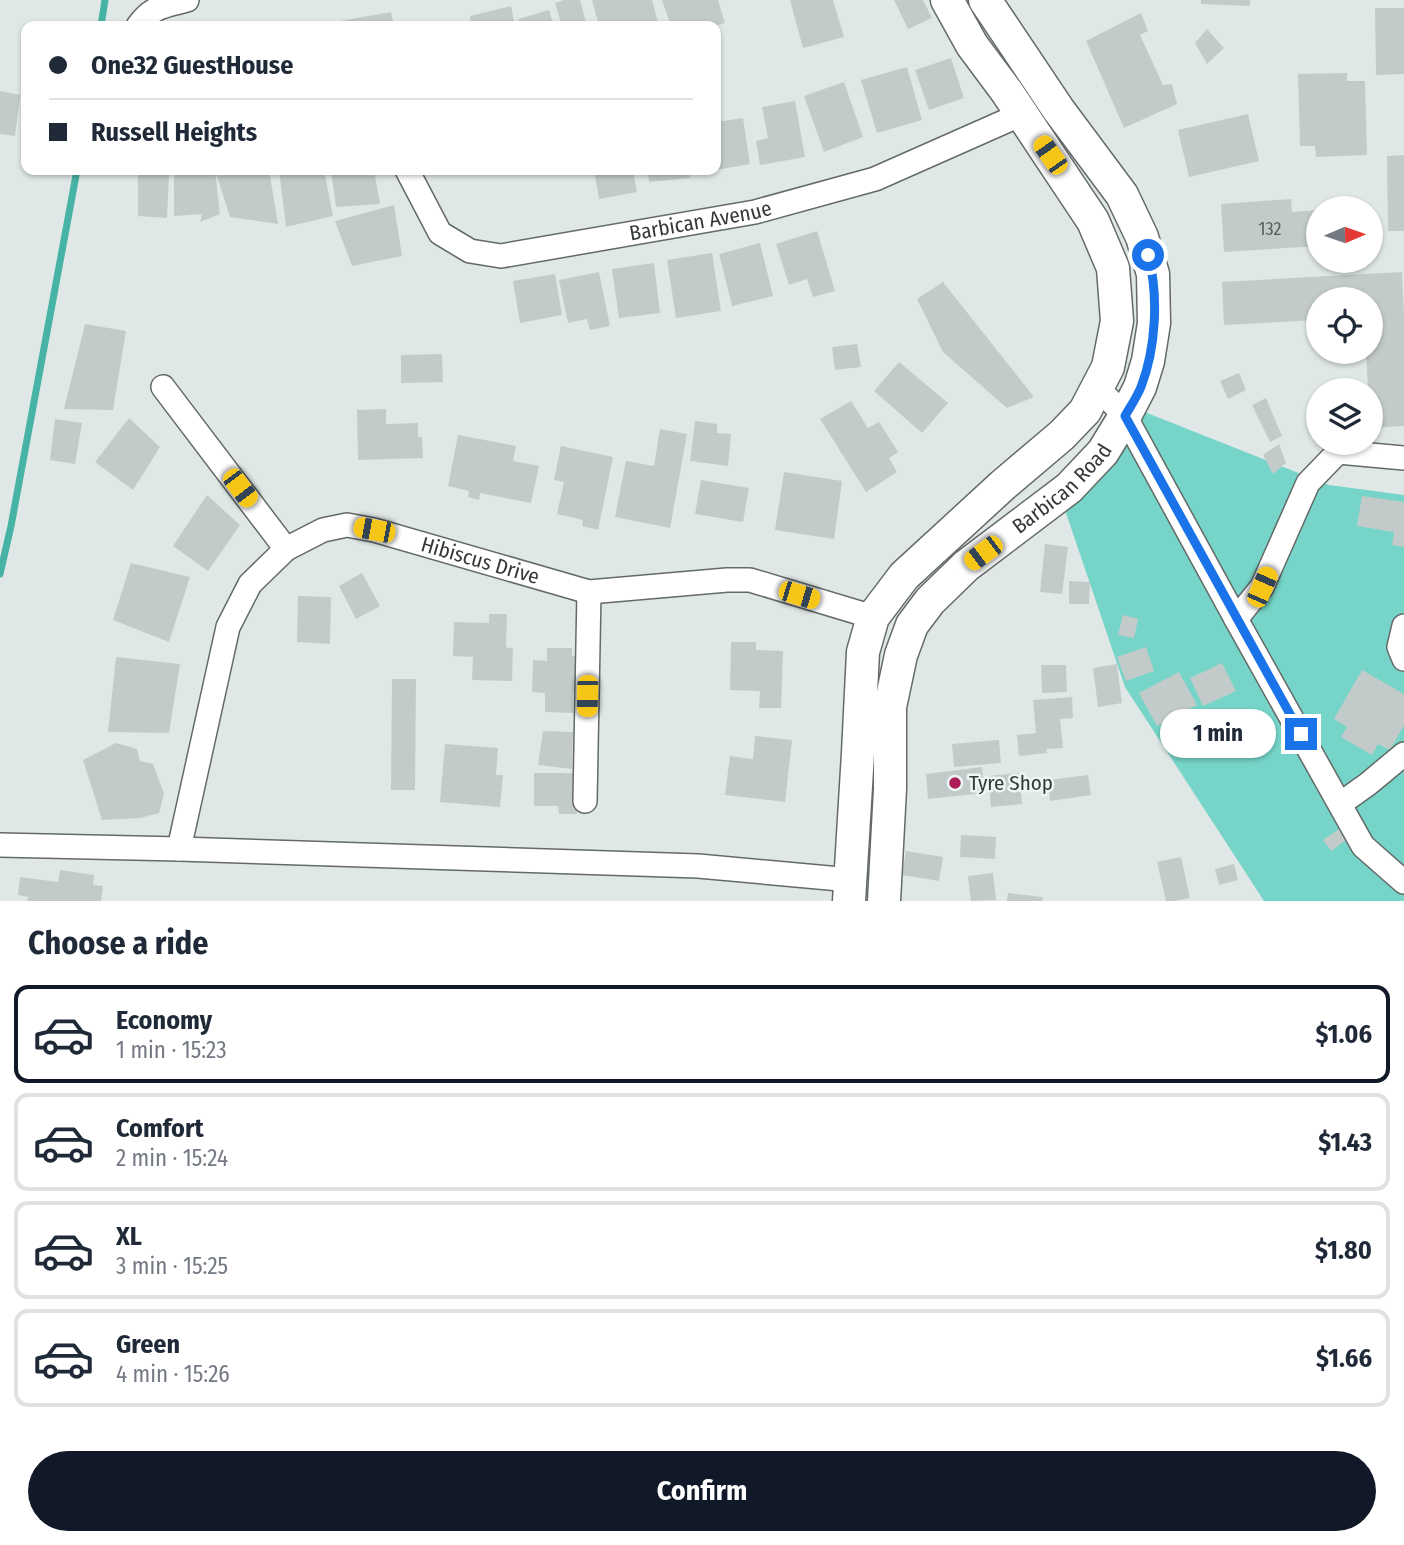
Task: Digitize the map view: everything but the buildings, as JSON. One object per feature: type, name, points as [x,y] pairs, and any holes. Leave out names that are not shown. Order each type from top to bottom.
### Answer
[{"type":"main road","name":"Barbican Road","points":[[850,890],[863,652],[873,617],[904,576],[1062,435],[1085,411],[1108,367],[1117,321],[1113,268],[1093,221],[1022,114],[972,45],[947,0]]},
{"type":"main road","name":"Barbican Road","points":[[884,901],[890,789],[890,707],[901,655],[912,625],[930,601],[966,566],[1069,488],[1103,452],[1140,387],[1148,361],[1154,323],[1153,274],[1142,237],[1122,195],[1058,109],[985,0]]},
{"type":"street","points":[[142,21],[155,8],[187,0]]},
{"type":"street","name":"Barbican Avenue","points":[[410,175],[440,233],[470,251],[501,256],[755,212],[875,178],[1022,114]]},
{"type":"street","points":[[163,387],[286,549]]},
{"type":"street","points":[[1098,388],[1125,416],[1363,846],[1404,882]]},
{"type":"street","points":[[1236,619],[1262,587],[1308,482],[1338,452],[1404,458]]},
{"type":"street","name":"Hibiscus Drive","points":[[179,849],[228,627],[250,584],[286,549],[323,530],[347,525],[374,530],[589,592],[750,580],[873,617]]},
{"type":"street","points":[[586,801],[589,592]]},
{"type":"street","points":[[1404,626],[1399,647],[1404,659]]},
{"type":"street","points":[[1340,804],[1404,754]]},
{"type":"street","points":[[0,845],[698,866],[850,890]]},
{"type":"green space","points":[[1142,411],[1329,485],[1404,495],[1404,901],[1264,901],[1125,687],[1065,510]]},
{"type":"waterway","points":[[102,21],[105,0]]},
{"type":"waterway","points":[[0,574],[76,175]]},
{"type":"place","name":"Tyre Shop","points":[[955,783]]},
{"type":"route","points":[[1148,255],[1153,274],[1154,323],[1148,361],[1140,387],[1125,416],[1301,734]]}]
